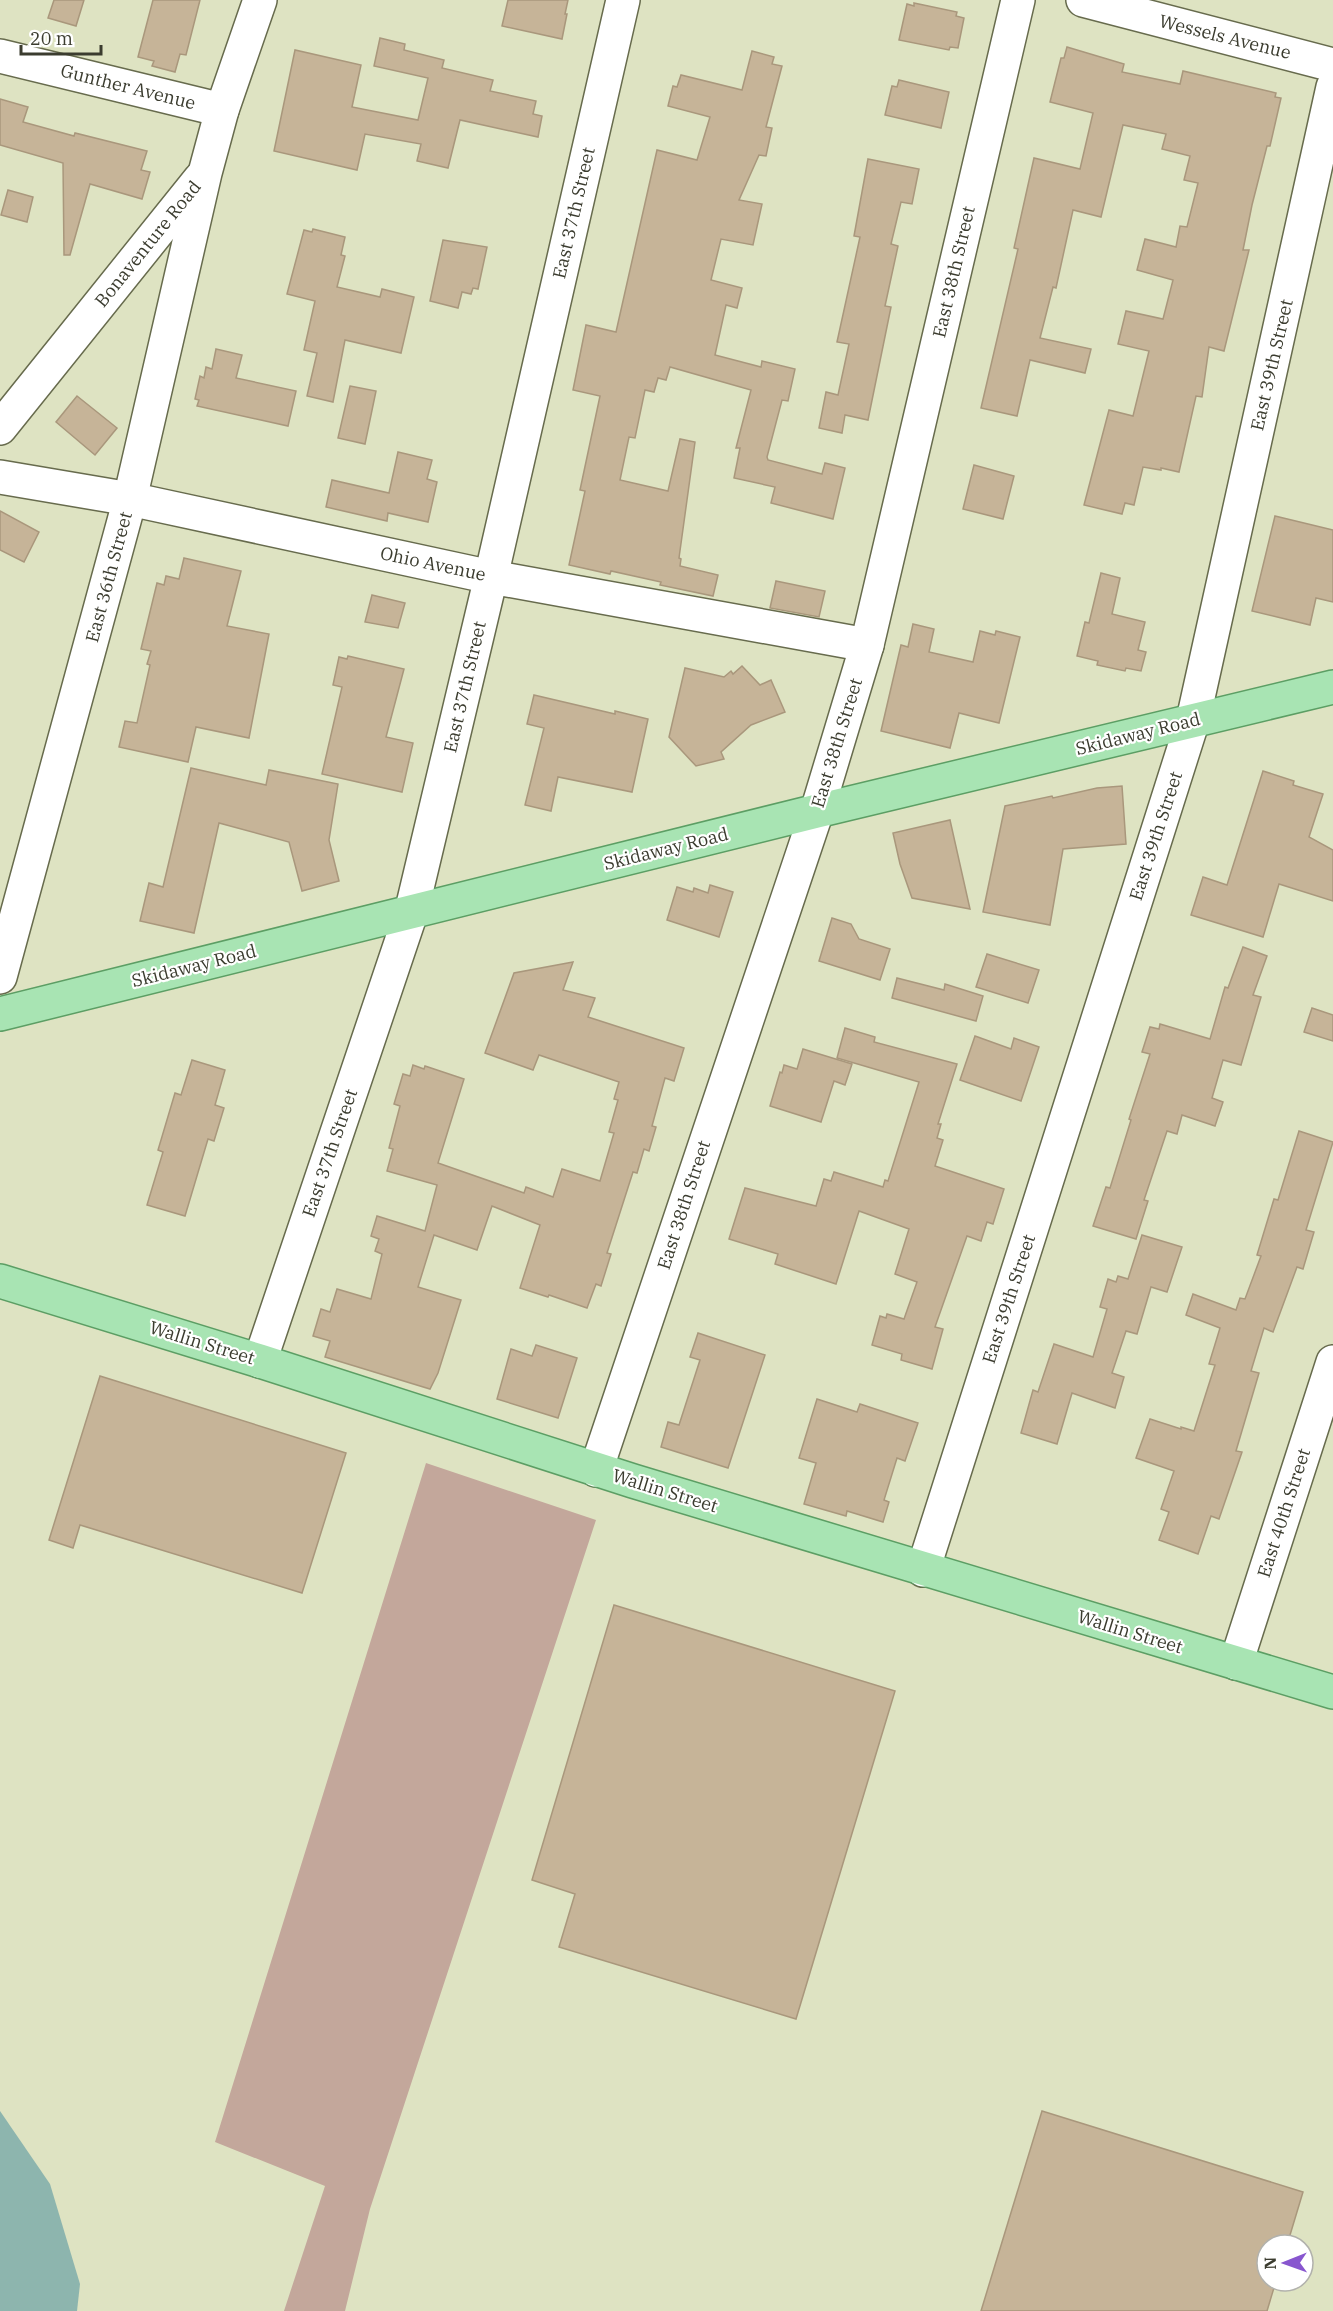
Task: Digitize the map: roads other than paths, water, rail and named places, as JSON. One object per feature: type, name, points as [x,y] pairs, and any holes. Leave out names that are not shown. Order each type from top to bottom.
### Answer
[{"type":"main road","name":"Skidaway Road","points":[[0,1014],[817,811],[1333,687]]},
{"type":"main road","name":"Wallin Street","points":[[0,1281],[260,1361],[596,1470],[1333,1692]]},
{"type":"street","name":"Bonaventure Road","points":[[0,428],[205,173],[222,110],[260,0]]},
{"type":"street","name":"East 37th Street","points":[[260,1361],[411,913],[491,577],[623,0]]},
{"type":"street","name":"East 38th Street","points":[[596,1470],[817,811],[867,645],[1018,0]]},
{"type":"street","name":"Wessels Avenue","points":[[1083,0],[1333,65]]},
{"type":"street","name":"Gunther Avenue","points":[[0,56],[222,110]]},
{"type":"street","name":"East 39th Street","points":[[923,1570],[1193,720],[1333,87]]},
{"type":"street","name":"East 36th Street","points":[[0,976],[130,499],[205,173]]},
{"type":"street","name":"Ohio Avenue","points":[[0,477],[130,499],[491,577],[867,645]]},
{"type":"street","name":"East 40th Street","points":[[1236,1663],[1333,1362]]},
{"type":"water","points":[[0,2111],[50,2184],[80,2284],[77,2311],[0,2311]]}]
